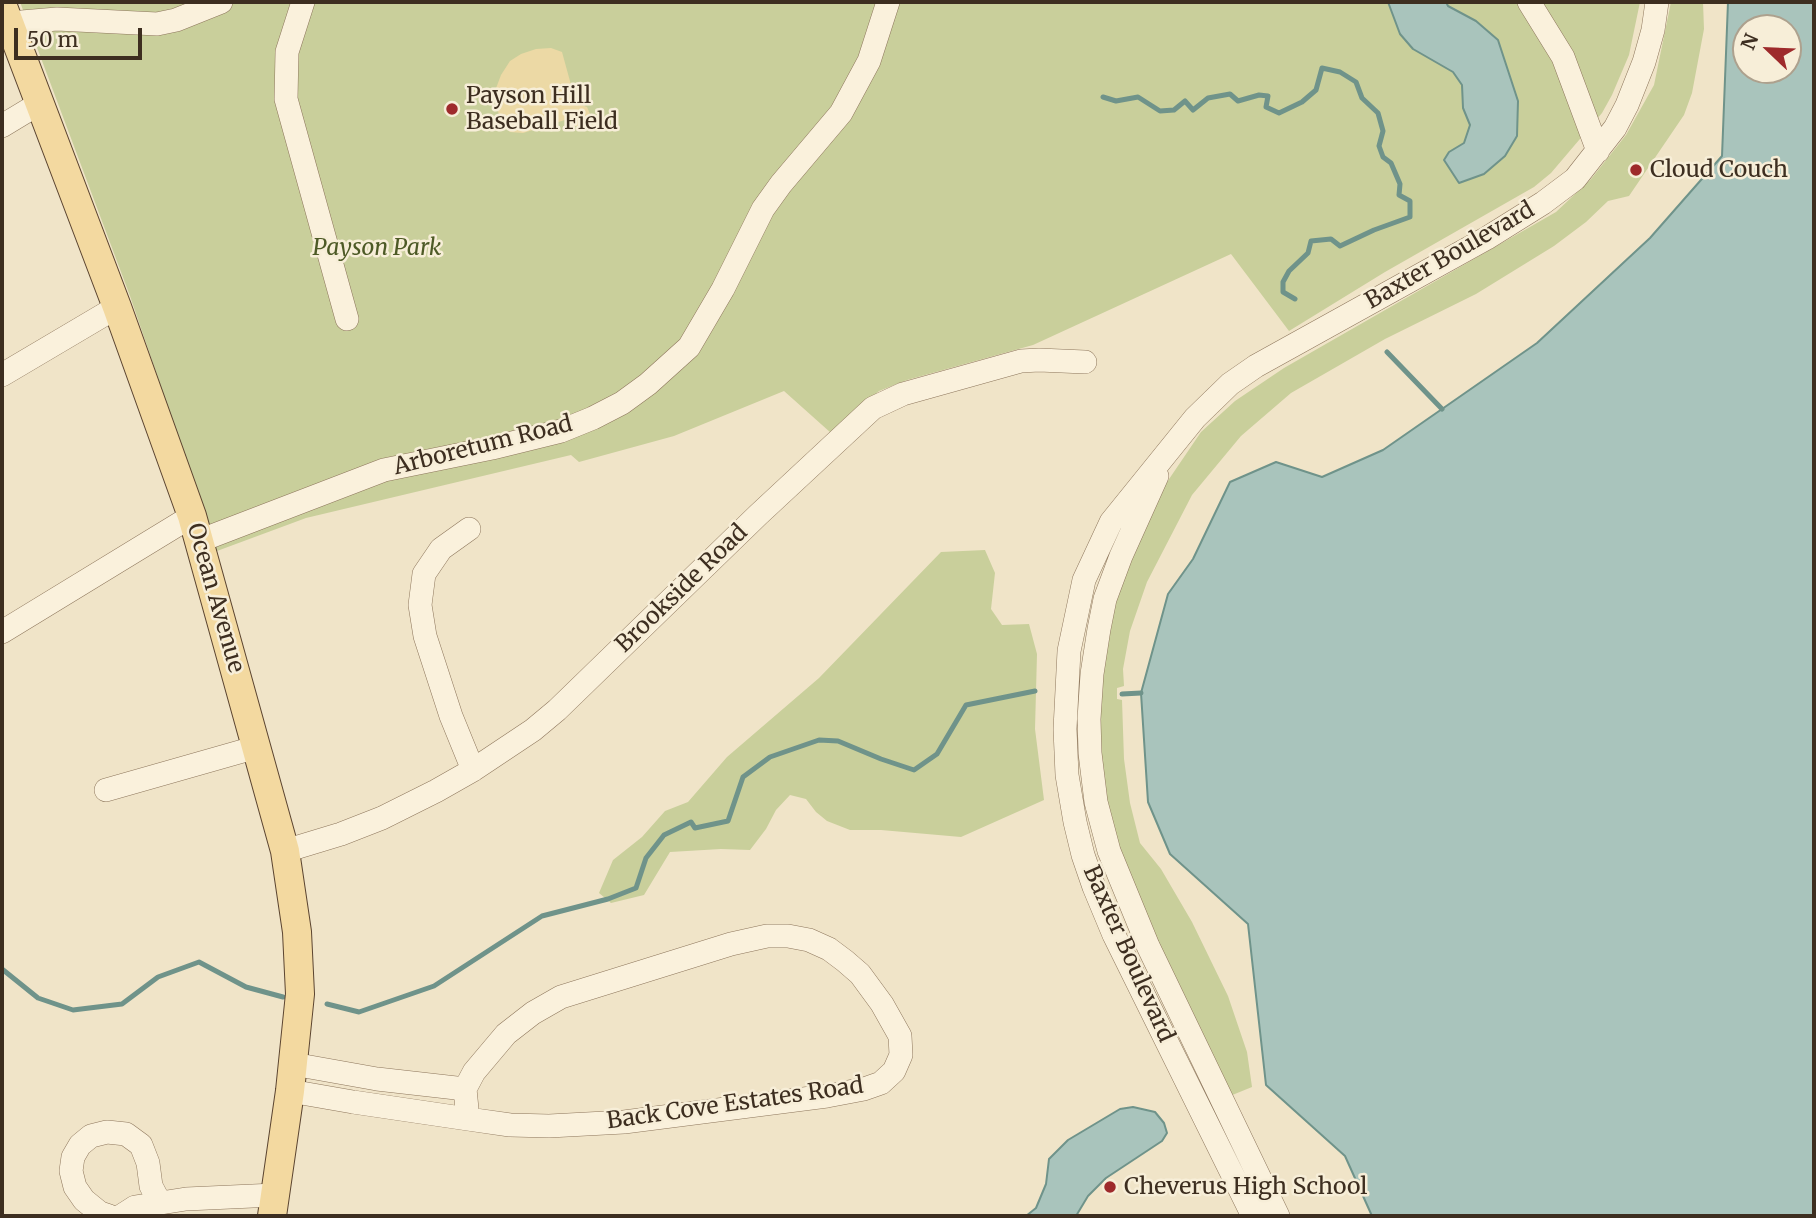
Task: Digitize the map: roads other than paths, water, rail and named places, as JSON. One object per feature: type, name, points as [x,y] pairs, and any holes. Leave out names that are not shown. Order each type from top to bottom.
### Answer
[{"type":"main road","name":"Ocean Avenue","points":[[6,13],[117,307],[195,529],[285,851],[297,932],[300,978],[291,1078],[274,1205]]},
{"type":"street","points":[[6,13],[57,19],[157,24],[176,20],[221,2]]},
{"type":"street","points":[[303,2],[287,52],[286,99],[347,319]]},
{"type":"street","name":"Arboretum Road","points":[[2,632],[195,529],[384,470],[561,431],[622,403],[689,347],[723,289],[763,209],[841,113],[857,88],[869,61],[888,2]]},
{"type":"street","points":[[1530,2],[1563,57],[1598,150]]},
{"type":"street","name":"Baxter Boulevard","points":[[1253,1216],[1114,934],[1094,887],[1075,822],[1067,775],[1065,719],[1069,651],[1084,580],[1111,522],[1211,401],[1256,366],[1487,238],[1575,179],[1615,128],[1637,83],[1653,30],[1657,2]]},
{"type":"street","points":[[2,126],[40,103]]},
{"type":"street","points":[[2,374],[117,307]]},
{"type":"street","name":"Brookside Road","points":[[285,851],[382,818],[473,770],[533,730],[873,408],[903,394],[1021,361],[1085,362]]},
{"type":"street","name":"Baxter Boulevard","points":[[1168,451],[1121,555],[1105,599],[1089,719],[1096,802],[1109,851],[1148,946],[1278,1216]]},
{"type":"street","points":[[469,529],[441,549],[424,574],[420,605],[425,636],[451,716],[473,770]]},
{"type":"street","points":[[106,790],[257,747]]},
{"type":"street","name":"Back Cove Estates Road","points":[[291,1078],[468,1119],[510,1125],[624,1122],[827,1096],[881,1083],[894,1071],[901,1055],[900,1036],[882,1004],[860,974],[845,961],[809,940],[767,936],[731,944],[561,997],[533,1013],[506,1034],[480,1065],[465,1089]]},
{"type":"street","points":[[291,1078],[377,1079],[465,1089],[468,1119]]},
{"type":"street","points":[[109,1216],[100,1213],[84,1200],[75,1187],[71,1171],[73,1157],[80,1145],[99,1133],[126,1134],[141,1145],[148,1163],[151,1186],[160,1203]]},
{"type":"street","points":[[130,1213],[160,1203],[186,1199],[274,1205]]},
{"type":"water","points":[[1388,2],[1446,2],[1448,6],[1476,21],[1498,40],[1518,101],[1517,136],[1505,156],[1484,174],[1459,183],[1444,160],[1449,152],[1464,143],[1470,125],[1463,108],[1462,85],[1453,72],[1413,49],[1400,34]]},
{"type":"water","points":[[1728,2],[1814,2],[1814,1216],[1372,1216],[1345,1156],[1266,1085],[1248,924],[1170,854],[1148,802],[1141,693],[1168,594],[1193,559],[1230,482],[1276,462],[1322,477],[1383,450],[1537,343],[1650,238],[1722,156]]},
{"type":"water","points":[[1133,1107],[1155,1112],[1164,1123],[1167,1133],[1162,1141],[1106,1178],[1088,1196],[1076,1216],[1026,1216],[1036,1208],[1046,1184],[1049,1159],[1068,1140],[1120,1109]]},
{"type":"waterway","points":[[1103,97],[1116,101],[1138,97],[1160,111],[1174,110],[1185,101],[1193,110],[1208,98],[1230,94],[1238,101],[1259,95],[1268,96],[1266,107],[1279,113],[1302,102],[1316,90],[1322,68],[1340,72],[1356,82],[1362,98],[1378,113],[1383,131],[1379,146],[1383,157],[1391,163],[1400,184],[1399,195],[1410,201],[1410,217],[1340,246],[1331,239],[1311,241],[1308,253],[1289,271],[1283,282],[1283,292],[1295,299]]},
{"type":"waterway","points":[[1387,352],[1442,409]]},
{"type":"waterway","points":[[327,1004],[359,1012],[434,986],[542,916],[608,899],[636,888],[646,858],[664,835],[691,822],[695,828],[728,821],[743,777],[770,757],[819,740],[838,741],[914,770],[937,754],[966,705],[1035,691]]},
{"type":"waterway","points":[[1122,694],[1141,693]]},
{"type":"waterway","points":[[2,969],[38,998],[73,1010],[122,1004],[158,977],[199,962],[246,987],[283,997]]},
{"type":"place","name":"Payson Hill Baseball Field","points":[[452,109]]},
{"type":"place","name":"Cloud Couch","points":[[1636,170]]},
{"type":"place","name":"Cheverus High School","points":[[1110,1187]]},
{"type":"park label","name":"Payson Park","points":[[377,248]]}]
